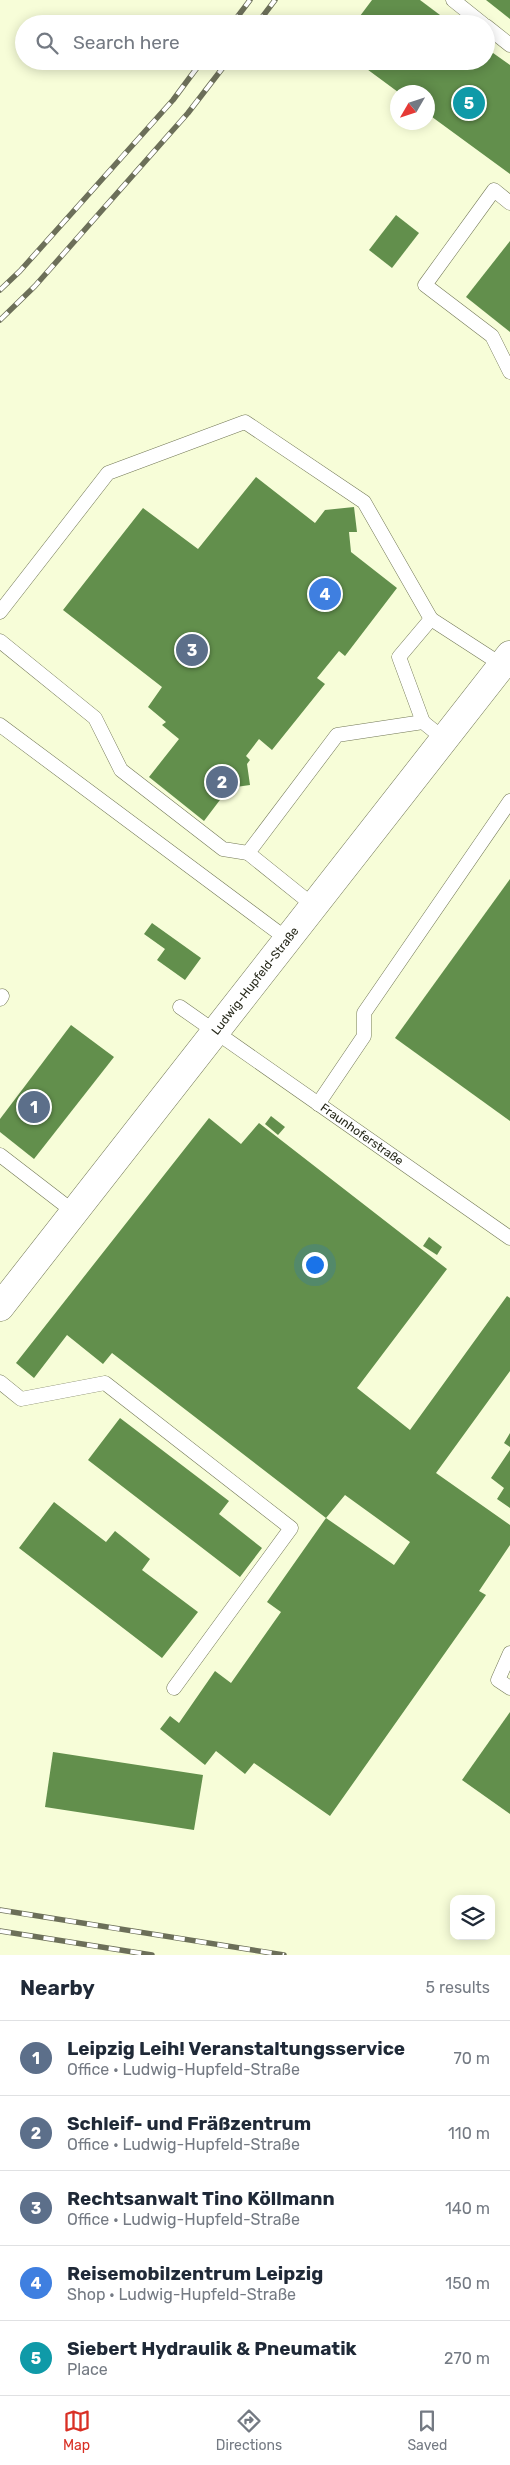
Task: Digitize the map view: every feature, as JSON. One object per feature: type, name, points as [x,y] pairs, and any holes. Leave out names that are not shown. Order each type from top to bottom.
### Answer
[{"type":"main road","name":"Ludwig-Hupfeld-Straße","points":[[0,1307],[506,660]]},
{"type":"lane","points":[[453,0],[472,15]]},
{"type":"lane","points":[[495,33],[510,45]]},
{"type":"lane","points":[[510,203],[494,190],[425,285],[492,336],[510,372]]},
{"type":"lane","points":[[0,612],[108,473],[245,422],[364,502],[431,619],[506,660]]},
{"type":"lane","points":[[431,619],[399,656],[422,722],[444,739]]},
{"type":"lane","points":[[0,641],[94,718],[121,770],[223,849],[248,853],[314,906]]},
{"type":"lane","points":[[248,853],[337,735],[422,722]]},
{"type":"lane","points":[[0,725],[287,940]]},
{"type":"lane","points":[[318,1104],[364,1036],[364,1013],[510,801]]},
{"type":"lane","name":"Fraunhoferstraße","points":[[180,1007],[510,1238]]},
{"type":"lane","points":[[0,1155],[74,1212]]},
{"type":"lane","points":[[0,1382],[21,1399],[105,1383],[291,1528],[174,1688]]},
{"type":"lane","points":[[510,1652],[498,1680],[510,1688]]},
{"type":"building","points":[[372,0],[420,0],[440,15],[361,15]]},
{"type":"building","points":[[486,0],[510,0],[510,19]]},
{"type":"building","points":[[495,54],[510,65],[510,174],[435,119],[435,85],[390,86],[368,70],[495,70]]},
{"type":"building","points":[[396,215],[419,233],[392,268],[369,250]]},
{"type":"building","points":[[510,241],[510,332],[466,297]]},
{"type":"building","points":[[256,477],[315,523],[325,510],[354,507],[357,532],[349,532],[351,552],[397,588],[345,656],[339,651],[317,678],[325,684],[272,750],[259,739],[246,756],[250,760],[247,764],[250,785],[229,788],[204,821],[149,777],[179,739],[162,725],[166,722],[148,707],[162,687],[63,610],[143,508],[198,549]]},
{"type":"building","points":[[510,879],[510,1121],[395,1038]]},
{"type":"building","points":[[152,923],[201,958],[185,980],[157,960],[165,949],[144,934]]},
{"type":"building","points":[[71,1025],[114,1057],[34,1159],[0,1132],[0,1119]]},
{"type":"building","points":[[271,1116],[285,1127],[278,1135],[265,1124]]},
{"type":"building","points":[[209,1118],[241,1144],[259,1123],[447,1269],[357,1388],[410,1430],[507,1296],[510,1298],[510,1371],[436,1473],[510,1525],[510,1545],[479,1591],[486,1595],[330,1816],[254,1763],[245,1774],[216,1751],[205,1765],[160,1729],[170,1716],[179,1723],[215,1671],[231,1683],[281,1612],[267,1602],[326,1518],[112,1353],[103,1364],[67,1335],[34,1378],[16,1363]],"holes":[[[345,1495],[410,1542],[394,1565],[326,1518]]]},
{"type":"building","points":[[429,1237],[442,1247],[437,1255],[423,1246]]},
{"type":"building","points":[[120,1418],[229,1501],[219,1514],[262,1548],[240,1577],[88,1460]]},
{"type":"building","points":[[510,1433],[510,1447],[504,1443]]},
{"type":"building","points":[[510,1450],[510,1508],[497,1499],[504,1488],[491,1478]]},
{"type":"building","points":[[54,1502],[106,1542],[115,1531],[150,1559],[142,1570],[198,1612],[162,1658],[19,1548]]},
{"type":"building","points":[[510,1712],[510,1814],[462,1780]]},
{"type":"building","points":[[53,1752],[203,1775],[194,1830],[45,1807]]},
{"type":"railway","points":[[239,15],[250,0]]},
{"type":"railway","points":[[264,15],[275,0]]},
{"type":"railway","points":[[0,290],[20,271],[173,100],[195,70]]},
{"type":"railway","points":[[0,320],[35,286],[188,113],[221,70]]},
{"type":"railway","points":[[0,1910],[284,1955]]},
{"type":"railway","points":[[0,1931],[152,1955]]},
{"type":"place","name":"Siebert Hydraulik & Pneumatik","points":[[469,103]]},
{"type":"place","name":"Reisemobilzentrum Leipzig","points":[[325,594]]},
{"type":"place","name":"Rechtsanwalt Tino Köllmann","points":[[192,650]]},
{"type":"place","name":"Schleif- und Fräßzentrum","points":[[222,782]]},
{"type":"place","name":"Leipzig Leih! Veranstaltungsservice","points":[[34,1107]]}]
